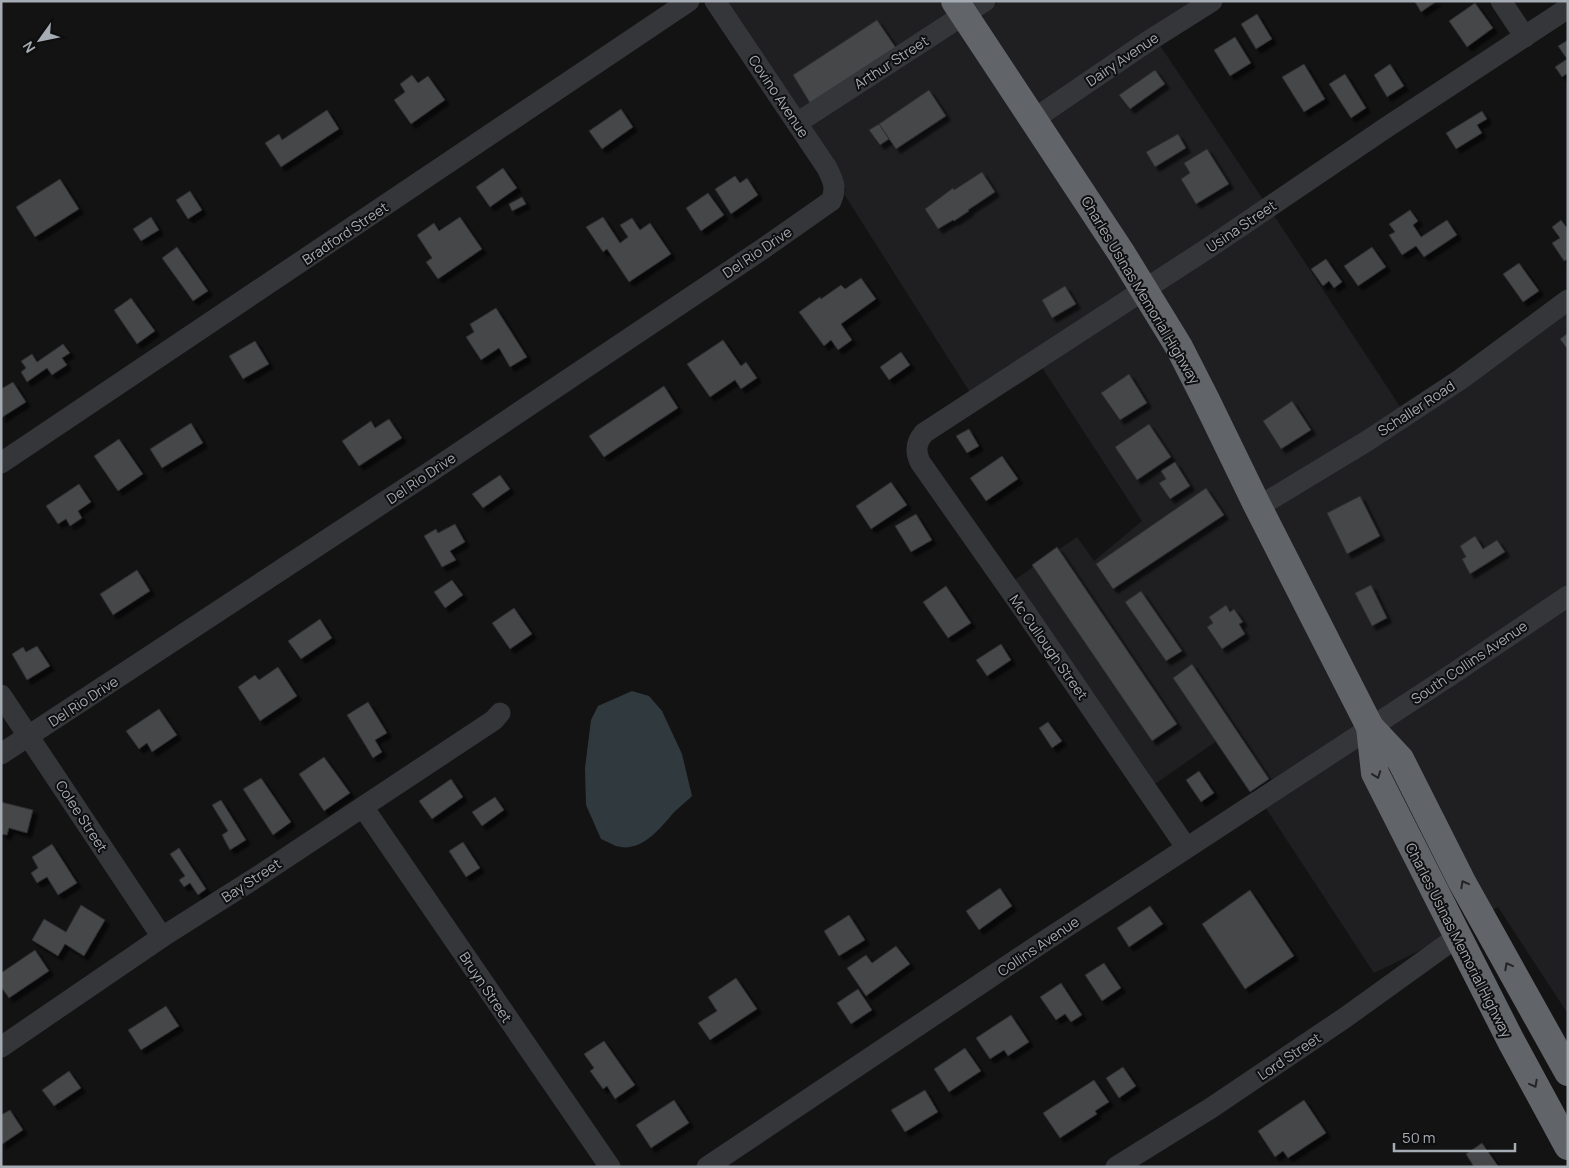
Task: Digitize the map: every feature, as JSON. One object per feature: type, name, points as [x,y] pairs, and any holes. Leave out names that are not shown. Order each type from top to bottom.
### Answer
[{"type":"highway","name":"Charles Usinas Memorial Highway","points":[[968,6],[1034,119],[1144,289],[1179,347],[1370,728],[1400,759],[1462,882],[1568,1072]]},
{"type":"highway","name":"Charles Usinas Memorial Highway","points":[[1370,728],[1375,773],[1457,937],[1568,1146]]},
{"type":"street","name":"Bradford Street","points":[[1,463],[689,1]]},
{"type":"street","name":"Covino Avenue","points":[[715,1],[827,168],[835,186],[834,194]]},
{"type":"street","name":"Dairy Avenue","points":[[1034,119],[1147,42],[1212,1]]},
{"type":"street","points":[[1501,1],[1525,37]]},
{"type":"street","name":"Arthur Street","points":[[797,123],[968,6]]},
{"type":"street","name":"Usina Street","points":[[916,445],[924,433],[1216,243],[1387,126],[1568,8]]},
{"type":"street","name":"Del Rio Drive","points":[[1,754],[417,480],[764,248],[831,201],[834,194]]},
{"type":"street","name":"Schaller Road","points":[[1258,507],[1367,441],[1461,378],[1568,300]]},
{"type":"street","name":"Mc Cullough Street","points":[[916,445],[917,456],[920,462],[1186,847]]},
{"type":"street","name":"South Collins Avenue","points":[[1370,728],[1568,596]]},
{"type":"street","name":"Colee Street","points":[[1,695],[162,937]]},
{"type":"street","name":"Bay Street","points":[[1,1046],[162,937],[260,875],[494,720],[500,713]]},
{"type":"street","name":"Collins Avenue","points":[[707,1167],[1186,847],[1370,728]]},
{"type":"street","name":"Bruyn Street","points":[[363,807],[610,1167]]},
{"type":"street","name":"Lord Street","points":[[1116,1167],[1211,1108],[1330,1028],[1457,937]]},
{"type":"shaded area","points":[[726,1],[944,1],[952,13],[800,111]]},
{"type":"shaded area","points":[[1000,1],[1197,1],[1037,107],[977,17]]},
{"type":"shaded area","points":[[961,27],[1132,287],[971,394],[844,194],[846,189],[810,124]]},
{"type":"shaded area","points":[[1159,44],[1264,201],[1148,277],[1046,120]]},
{"type":"shaded area","points":[[1273,214],[1401,408],[1262,495],[1156,291]]},
{"type":"shaded area","points":[[1140,302],[1358,725],[1256,793],[1218,740],[1155,784],[1014,580],[1077,537],[1094,561],[1142,521],[1041,366]]},
{"type":"shaded area","points":[[1568,310],[1568,586],[1374,715],[1270,510]]},
{"type":"shaded area","points":[[1568,606],[1568,1014],[1498,907],[1489,912],[1384,728]]},
{"type":"shaded area","points":[[632,691],[649,696],[662,711],[682,754],[692,796],[647,840],[632,847],[624,847],[616,846],[601,839],[586,805],[585,768],[591,720],[598,706]]},
{"type":"shaded area","points":[[1362,742],[1446,935],[1374,973],[1265,807]]},
{"type":"building","points":[[1415,1],[1437,1],[1421,12],[1415,2]]},
{"type":"building","points":[[1475,3],[1493,28],[1467,47],[1449,21]]},
{"type":"building","points":[[1257,14],[1272,39],[1256,49],[1241,24]]},
{"type":"building","points":[[877,20],[896,48],[810,103],[793,75]]},
{"type":"building","points":[[1235,37],[1251,63],[1230,76],[1214,50]]},
{"type":"building","points":[[1568,40],[1568,73],[1562,77],[1555,67],[1567,59],[1558,46]]},
{"type":"building","points":[[1304,64],[1325,99],[1304,112],[1282,77]]},
{"type":"building","points":[[1390,64],[1404,86],[1387,97],[1374,75]]},
{"type":"building","points":[[1155,70],[1165,84],[1130,109],[1119,95]]},
{"type":"building","points":[[1345,74],[1366,108],[1351,118],[1329,84]]},
{"type":"building","points":[[412,75],[418,83],[428,76],[445,100],[411,124],[394,100],[405,92],[400,84]]},
{"type":"building","points":[[929,90],[946,116],[896,149],[879,124]]},
{"type":"building","points":[[621,109],[633,127],[602,149],[589,131]]},
{"type":"building","points":[[327,110],[339,129],[281,167],[265,143],[279,134],[282,140]]},
{"type":"building","points":[[1482,111],[1487,119],[1477,125],[1482,133],[1456,149],[1446,133]]},
{"type":"building","points":[[879,124],[889,139],[880,145],[869,130]]},
{"type":"building","points":[[1178,134],[1186,148],[1155,167],[1146,152]]},
{"type":"building","points":[[1207,149],[1229,184],[1196,204],[1181,179],[1190,173],[1184,163]]},
{"type":"building","points":[[503,168],[517,188],[490,207],[476,187]]},
{"type":"building","points":[[982,172],[995,192],[954,221],[938,229],[925,209],[953,188],[954,190]]},
{"type":"building","points":[[735,176],[740,183],[747,178],[758,195],[731,214],[715,189]]},
{"type":"building","points":[[60,179],[79,209],[35,237],[16,207]]},
{"type":"building","points":[[190,191],[202,210],[188,219],[176,200]]},
{"type":"building","points":[[708,193],[724,215],[701,231],[686,208]]},
{"type":"building","points":[[522,197],[526,204],[512,211],[509,204]]},
{"type":"building","points":[[1410,210],[1418,221],[1413,225],[1421,237],[1447,220],[1457,235],[1424,257],[1416,246],[1402,255],[1389,235],[1395,232],[1389,224]]},
{"type":"building","points":[[151,217],[159,230],[141,241],[133,229]]},
{"type":"building","points":[[460,217],[482,249],[438,279],[426,262],[432,258],[417,235],[434,223],[439,231]]},
{"type":"building","points":[[603,217],[620,243],[628,237],[620,225],[632,218],[640,230],[650,223],[671,254],[629,282],[607,249],[603,252],[586,227]]},
{"type":"building","points":[[1561,220],[1568,229],[1568,259],[1564,261],[1552,243],[1560,238],[1552,227]]},
{"type":"building","points":[[177,247],[208,291],[193,301],[162,258]]},
{"type":"building","points":[[1372,247],[1386,267],[1358,286],[1344,266]]},
{"type":"building","points":[[1326,259],[1342,282],[1334,288],[1329,281],[1323,286],[1311,269]]},
{"type":"building","points":[[1519,263],[1539,291],[1523,302],[1503,274]]},
{"type":"building","points":[[861,278],[876,299],[841,324],[852,340],[838,350],[831,340],[824,346],[799,312],[841,285],[845,289]]},
{"type":"building","points":[[1065,286],[1076,304],[1052,318],[1042,300]]},
{"type":"building","points":[[131,298],[155,331],[137,344],[114,310]]},
{"type":"building","points":[[496,308],[527,357],[510,367],[499,348],[481,360],[466,337],[474,332],[470,324]]},
{"type":"building","points":[[1568,333],[1568,350],[1560,339]]},
{"type":"building","points":[[723,340],[741,366],[746,362],[757,378],[741,389],[735,380],[710,397],[687,364]]},
{"type":"building","points":[[255,341],[269,364],[243,379],[229,356]]},
{"type":"building","points":[[63,344],[70,353],[62,358],[67,365],[52,375],[47,368],[27,382],[21,372],[26,368],[21,361],[32,354],[37,362]]},
{"type":"building","points":[[901,352],[910,365],[889,380],[880,367]]},
{"type":"building","points":[[1129,374],[1147,403],[1120,420],[1101,393]]},
{"type":"building","points":[[13,382],[26,402],[1,418],[1,389]]},
{"type":"building","points":[[664,386],[678,408],[604,457],[589,436]]},
{"type":"building","points":[[1292,401],[1311,430],[1281,449],[1263,421]]},
{"type":"building","points":[[389,419],[402,438],[359,466],[342,441],[371,421],[375,428]]},
{"type":"building","points":[[191,423],[203,443],[162,468],[150,449]]},
{"type":"building","points":[[1149,424],[1171,457],[1137,480],[1115,447]]},
{"type":"building","points":[[969,429],[979,446],[967,453],[956,436]]},
{"type":"building","points":[[119,439],[143,474],[118,491],[94,456]]},
{"type":"building","points":[[1002,456],[1018,479],[986,501],[970,478]]},
{"type":"building","points":[[1175,462],[1190,486],[1170,499],[1159,483],[1166,479],[1161,471]]},
{"type":"building","points":[[500,475],[510,489],[483,508],[472,494]]},
{"type":"building","points":[[891,482],[907,505],[871,529],[856,506]]},
{"type":"building","points":[[79,484],[91,502],[78,511],[82,518],[70,526],[66,519],[58,524],[46,506]]},
{"type":"building","points":[[1206,488],[1224,515],[1113,589],[1096,564]]},
{"type":"building","points":[[1360,496],[1380,536],[1347,554],[1327,513]]},
{"type":"building","points":[[916,514],[932,540],[911,552],[895,526]]},
{"type":"building","points":[[455,524],[465,542],[450,551],[456,560],[442,567],[424,536],[436,529],[438,533]]},
{"type":"building","points":[[1475,536],[1483,549],[1497,540],[1505,552],[1470,574],[1462,559],[1466,557],[1460,546]]},
{"type":"building","points":[[1057,547],[1177,724],[1152,741],[1032,565]]},
{"type":"building","points":[[137,570],[150,591],[113,615],[100,594]]},
{"type":"building","points":[[452,580],[463,595],[445,608],[434,592]]},
{"type":"building","points":[[1371,585],[1387,618],[1372,626],[1355,593]]},
{"type":"building","points":[[946,586],[971,623],[948,638],[923,602]]},
{"type":"building","points":[[1141,591],[1182,651],[1166,661],[1125,602]]},
{"type":"building","points":[[1226,605],[1230,612],[1234,609],[1243,622],[1239,624],[1245,634],[1222,649],[1207,627],[1213,623],[1209,617]]},
{"type":"building","points":[[514,608],[532,634],[510,649],[492,623]]},
{"type":"building","points":[[320,619],[332,638],[301,659],[288,641]]},
{"type":"building","points":[[1001,644],[1011,660],[987,676],[976,660]]},
{"type":"building","points":[[37,646],[50,666],[27,680],[12,654],[23,647],[26,652]]},
{"type":"building","points":[[1192,664],[1269,779],[1250,792],[1173,678]]},
{"type":"building","points":[[278,667],[297,696],[260,721],[238,687],[255,675],[259,680]]},
{"type":"building","points":[[368,702],[387,733],[375,740],[382,752],[373,758],[347,715]]},
{"type":"building","points":[[159,709],[177,735],[152,752],[147,743],[139,749],[126,731]]},
{"type":"building","points":[[1048,722],[1062,741],[1052,748],[1039,728]]},
{"type":"building","points":[[324,757],[350,793],[324,811],[299,774]]},
{"type":"building","points":[[1199,771],[1214,793],[1201,802],[1186,780]]},
{"type":"building","points":[[261,778],[291,822],[273,835],[243,789]]},
{"type":"building","points":[[451,779],[463,797],[432,819],[419,801]]},
{"type":"building","points":[[495,797],[504,810],[482,826],[472,812]]},
{"type":"building","points":[[221,800],[246,840],[230,850],[222,835],[228,831],[212,805]]},
{"type":"building","points":[[1,802],[33,810],[27,833],[9,828],[7,835],[1,834]]},
{"type":"building","points":[[463,842],[480,868],[466,877],[449,851]]},
{"type":"building","points":[[52,844],[77,883],[58,895],[47,877],[37,883],[31,873],[38,868],[32,857]]},
{"type":"building","points":[[179,848],[206,889],[198,895],[190,883],[184,887],[179,880],[185,876],[170,854]]},
{"type":"building","points":[[1000,888],[1012,906],[979,930],[966,911]]},
{"type":"building","points":[[1250,890],[1294,956],[1245,989],[1202,924]]},
{"type":"building","points":[[81,905],[105,920],[84,956],[65,944],[58,956],[32,940],[44,919],[66,932]]},
{"type":"building","points":[[1150,906],[1163,924],[1129,947],[1117,928]]},
{"type":"building","points":[[849,915],[865,940],[839,956],[824,931]]},
{"type":"building","points":[[896,946],[910,964],[866,996],[847,968],[866,955],[872,963]]},
{"type":"building","points":[[35,950],[49,971],[9,998],[1,987],[1,973]]},
{"type":"building","points":[[1104,963],[1121,988],[1102,1001],[1085,975]]},
{"type":"building","points":[[736,978],[757,1009],[710,1040],[698,1023],[717,1011],[708,997]]},
{"type":"building","points":[[1061,983],[1082,1015],[1071,1022],[1065,1014],[1056,1020],[1040,997]]},
{"type":"building","points":[[858,989],[872,1010],[851,1024],[837,1003]]},
{"type":"building","points":[[166,1006],[179,1026],[141,1050],[128,1030]]},
{"type":"building","points":[[1011,1015],[1029,1042],[1008,1056],[1004,1050],[990,1059],[976,1038]]},
{"type":"building","points":[[604,1041],[635,1085],[615,1099],[607,1086],[603,1089],[590,1071],[594,1068],[584,1054]]},
{"type":"building","points":[[965,1048],[981,1071],[949,1092],[934,1069]]},
{"type":"building","points":[[1123,1067],[1136,1086],[1119,1098],[1106,1078]]},
{"type":"building","points":[[69,1071],[81,1088],[54,1106],[42,1090]]},
{"type":"building","points":[[1094,1080],[1109,1102],[1095,1111],[1097,1114],[1060,1138],[1043,1113]]},
{"type":"building","points":[[925,1090],[938,1112],[905,1132],[891,1110]]},
{"type":"building","points":[[674,1100],[689,1123],[651,1148],[636,1125]]},
{"type":"building","points":[[1304,1100],[1326,1133],[1288,1158],[1283,1151],[1275,1157],[1258,1131]]},
{"type":"building","points":[[10,1110],[23,1130],[1,1145],[1,1115]]},
{"type":"building","points":[[1482,1143],[1497,1167],[1474,1167],[1466,1154]]}]
